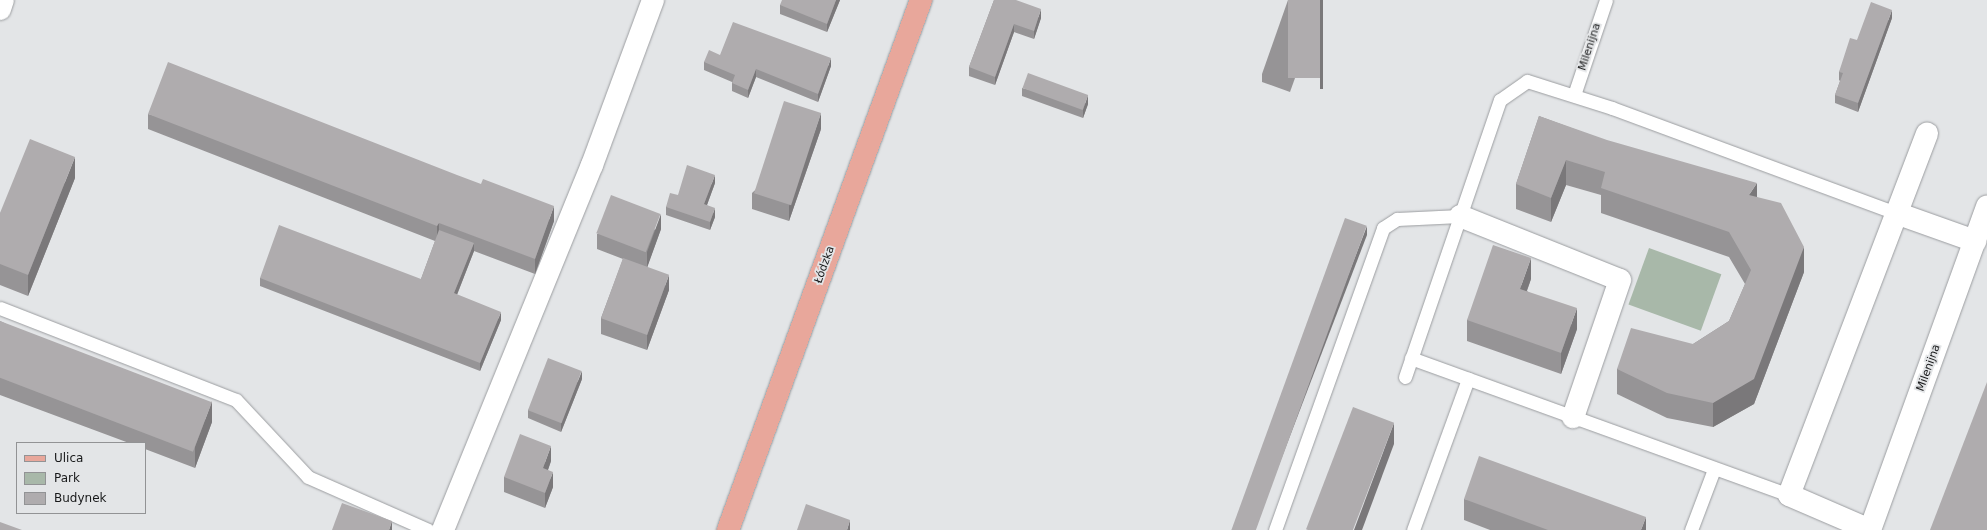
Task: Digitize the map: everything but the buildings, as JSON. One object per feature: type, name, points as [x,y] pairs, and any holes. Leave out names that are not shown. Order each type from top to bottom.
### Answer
[{"type":"main road","name":"Łódzka","points":[[728,530],[921,0]]},
{"type":"street","points":[[0,9],[4,0]]},
{"type":"street","points":[[444,530],[592,165],[653,0]]},
{"type":"street","points":[[1870,530],[1789,496],[1899,214],[1927,133]]},
{"type":"street","name":"Milenijna","points":[[1870,530],[1987,206]]},
{"type":"street","points":[[1899,214],[1975,241]]},
{"type":"street","points":[[1460,216],[1620,280],[1573,417]]},
{"type":"lane","name":"Milenijna","points":[[1574,95],[1606,0]]},
{"type":"lane","points":[[1405,377],[1500,100],[1527,81],[1574,95],[1899,214]]},
{"type":"lane","points":[[1275,530],[1383,228],[1397,219],[1460,216]]},
{"type":"lane","points":[[0,308],[236,400],[308,477],[428,530]]},
{"type":"lane","points":[[1411,358],[1789,496]]},
{"type":"lane","points":[[1413,530],[1468,380]]},
{"type":"lane","points":[[1691,530],[1714,469]]},
{"type":"green space","points":[[1649,248],[1721,274],[1701,331],[1628,304]]}]
